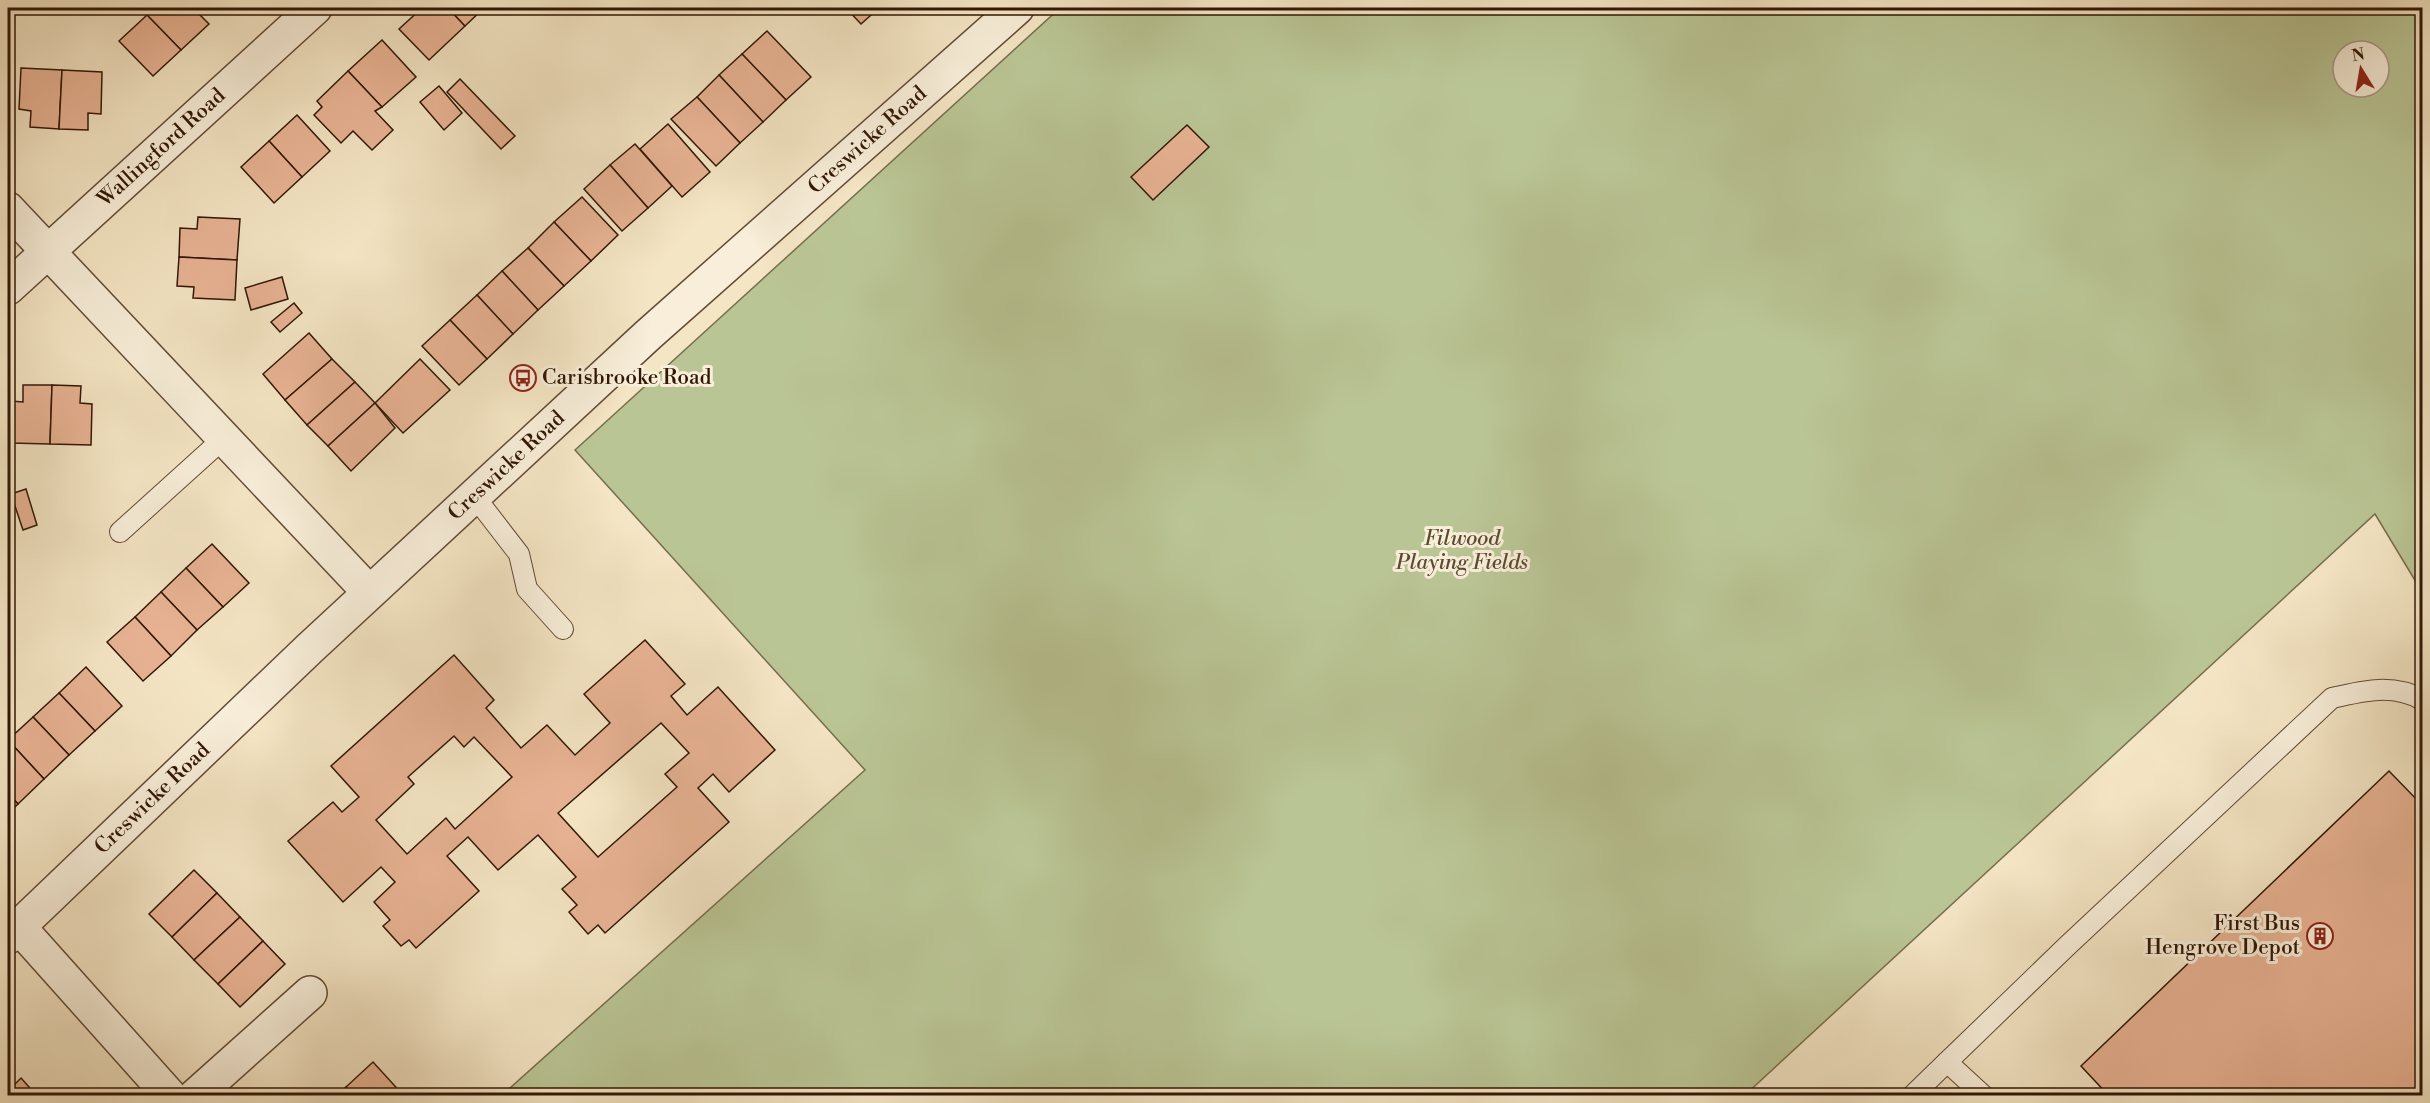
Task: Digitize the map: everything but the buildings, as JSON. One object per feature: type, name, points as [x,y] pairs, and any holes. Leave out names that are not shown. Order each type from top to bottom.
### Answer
[{"type":"street","name":"Wallingford Road","points":[[8,288],[315,8]]},
{"type":"street","name":"Creswicke Road","points":[[13,932],[369,592],[475,497],[648,334],[1017,8]]},
{"type":"street","points":[[8,209],[369,592]]},
{"type":"street","points":[[13,932],[170,1095]]},
{"type":"street","points":[[195,1095],[310,993]]},
{"type":"lane","points":[[120,532],[224,438]]},
{"type":"lane","points":[[475,497],[519,554],[526,590],[562,629]]},
{"type":"lane","points":[[1912,1095],[2332,698],[2373,688],[2414,695],[2422,700]]},
{"type":"lane","points":[[1947,1062],[1984,1095]]},
{"type":"green space","name":"Filwood Playing Fields","points":[[1060,8],[2422,8],[2422,592],[2375,514],[1745,1095],[501,1096],[865,770],[575,450]]},
{"type":"place","name":"Carisbrooke Road","points":[[523,378]]},
{"type":"place","name":"First Bus Hengrove Depot","points":[[2320,936]]}]
